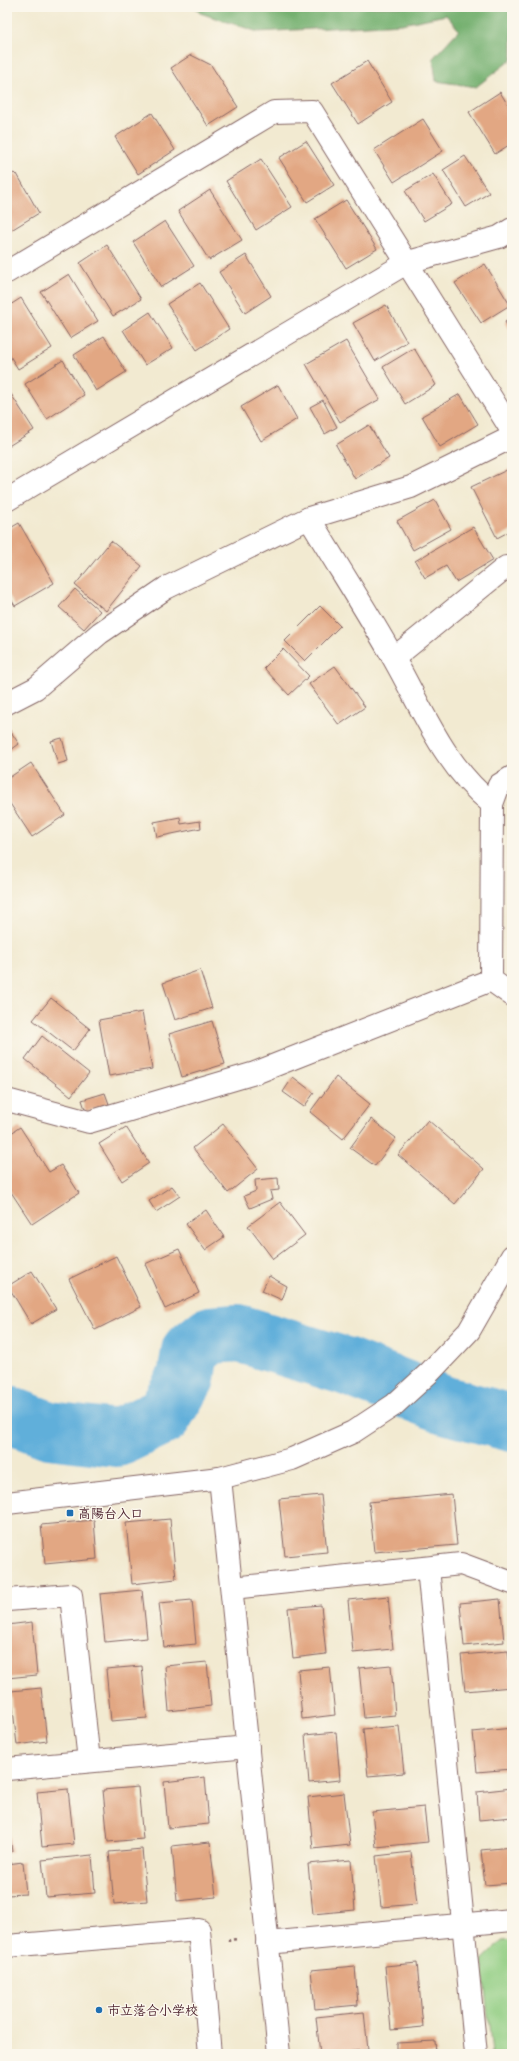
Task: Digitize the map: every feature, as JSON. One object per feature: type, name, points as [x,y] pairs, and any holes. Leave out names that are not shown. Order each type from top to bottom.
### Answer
[{"type":"street","points":[[7,272],[274,112],[312,111],[408,262],[512,431]]},
{"type":"street","points":[[7,500],[408,262],[499,236],[512,229]]},
{"type":"street","points":[[7,703],[36,688],[100,633],[166,588],[308,518],[411,487],[512,437]]},
{"type":"street","points":[[308,518],[394,658],[445,754],[478,793],[492,804]]},
{"type":"street","points":[[394,658],[506,567]]},
{"type":"street","points":[[491,980],[492,804],[499,785],[512,777]]},
{"type":"street","points":[[491,980],[512,995]]},
{"type":"street","points":[[7,1100],[89,1122],[255,1072],[491,980]]},
{"type":"street","points":[[7,1503],[220,1478],[292,1459],[353,1432],[394,1405],[430,1372],[469,1331],[512,1256]]},
{"type":"street","points":[[220,1478],[279,2054]]},
{"type":"street","points":[[232,1588],[461,1564],[512,1583]]},
{"type":"street","points":[[428,1568],[476,2054]]},
{"type":"street","points":[[7,1600],[71,1595],[89,1762]]},
{"type":"street","points":[[7,1769],[248,1747]]},
{"type":"street","points":[[267,1943],[512,1920]]},
{"type":"street","points":[[7,1946],[199,1930],[210,2054]]},
{"type":"path","points":[[229,1948],[229,1940],[245,1938]]},
{"type":"green space","points":[[194,7],[512,7],[512,59],[476,87],[436,81],[433,58],[459,30],[446,15],[402,24],[258,32],[200,13]]},
{"type":"green space","points":[[512,1940],[512,2054],[492,2054],[482,1960],[502,1941]]},
{"type":"building","points":[[191,55],[211,65],[238,107],[208,126],[171,68]]},
{"type":"building","points":[[367,61],[392,102],[358,124],[332,83]]},
{"type":"building","points":[[500,92],[512,112],[512,143],[495,154],[469,112]]},
{"type":"building","points":[[152,113],[175,150],[138,174],[115,137]]},
{"type":"building","points":[[423,119],[443,151],[394,182],[374,150]]},
{"type":"building","points":[[306,141],[334,185],[307,202],[279,158]]},
{"type":"building","points":[[465,156],[489,193],[466,207],[443,170]]},
{"type":"building","points":[[261,159],[292,207],[256,230],[226,181]]},
{"type":"building","points":[[14,173],[16,175],[17,174],[39,213],[8,232],[7,177]]},
{"type":"building","points":[[433,174],[452,204],[424,221],[405,191]]},
{"type":"building","points":[[210,190],[242,240],[209,260],[178,211]]},
{"type":"building","points":[[346,200],[377,249],[346,268],[315,219]]},
{"type":"building","points":[[165,221],[194,266],[161,287],[133,242]]},
{"type":"building","points":[[107,245],[141,299],[113,316],[80,263]]},
{"type":"building","points":[[246,255],[271,296],[245,313],[219,272]]},
{"type":"building","points":[[485,264],[510,305],[481,323],[455,283]]},
{"type":"building","points":[[69,274],[98,321],[70,338],[41,292]]},
{"type":"building","points":[[200,283],[229,329],[197,350],[167,304]]},
{"type":"building","points":[[21,298],[52,348],[18,369],[7,351],[7,307]]},
{"type":"building","points":[[386,305],[407,342],[375,361],[353,323]]},
{"type":"building","points":[[150,312],[173,348],[145,365],[123,330]]},
{"type":"building","points":[[512,317],[512,333],[505,322]]},
{"type":"building","points":[[104,336],[126,372],[96,391],[74,355]]},
{"type":"building","points":[[346,341],[380,399],[340,422],[306,364]]},
{"type":"building","points":[[414,348],[436,385],[405,404],[383,367]]},
{"type":"building","points":[[63,360],[84,395],[47,419],[25,384]]},
{"type":"building","points":[[278,385],[297,419],[261,441],[241,407]]},
{"type":"building","points":[[11,394],[34,430],[7,447],[7,397]]},
{"type":"building","points":[[460,394],[478,424],[440,447],[422,416]]},
{"type":"building","points":[[323,400],[337,427],[325,434],[310,407]]},
{"type":"building","points":[[369,425],[389,458],[355,479],[336,445]]},
{"type":"building","points":[[509,469],[512,475],[512,530],[497,538],[471,487]]},
{"type":"building","points":[[435,500],[451,529],[413,550],[397,521]]},
{"type":"building","points":[[19,523],[54,583],[15,606],[7,592],[7,530]]},
{"type":"building","points":[[473,527],[493,560],[456,582],[446,566],[425,578],[415,561]]},
{"type":"building","points":[[111,541],[142,566],[106,611],[75,585]]},
{"type":"building","points":[[75,589],[100,611],[84,629],[59,607]]},
{"type":"building","points":[[320,606],[340,626],[305,661],[285,641]]},
{"type":"building","points":[[283,649],[309,676],[289,695],[264,668]]},
{"type":"building","points":[[335,666],[365,707],[339,725],[309,684]]},
{"type":"building","points":[[7,726],[19,744],[7,753]]},
{"type":"building","points":[[62,738],[68,761],[58,764],[51,741]]},
{"type":"building","points":[[31,763],[65,815],[32,837],[7,799],[7,779]]},
{"type":"building","points":[[180,817],[181,824],[200,821],[201,828],[157,837],[154,822]]},
{"type":"building","points":[[200,970],[212,1008],[175,1020],[163,983]]},
{"type":"building","points":[[51,998],[90,1029],[73,1051],[33,1020]]},
{"type":"building","points":[[142,1012],[152,1069],[109,1076],[99,1020]]},
{"type":"building","points":[[212,1021],[225,1064],[182,1077],[169,1034]]},
{"type":"building","points":[[42,1036],[89,1073],[71,1096],[25,1059]]},
{"type":"building","points":[[293,1077],[314,1093],[304,1107],[283,1092]]},
{"type":"building","points":[[336,1077],[370,1104],[343,1139],[310,1112]]},
{"type":"building","points":[[105,1093],[109,1104],[86,1112],[82,1100]]},
{"type":"building","points":[[371,1119],[396,1138],[375,1166],[350,1148]]},
{"type":"building","points":[[428,1120],[484,1169],[455,1204],[398,1155]]},
{"type":"building","points":[[223,1124],[258,1169],[228,1193],[193,1148]]},
{"type":"building","points":[[20,1127],[49,1172],[61,1165],[79,1193],[32,1224],[7,1186],[7,1136]]},
{"type":"building","points":[[126,1127],[149,1163],[122,1181],[99,1144]]},
{"type":"building","points":[[278,1178],[279,1190],[270,1191],[272,1199],[250,1208],[244,1196],[256,1191],[255,1180]]},
{"type":"building","points":[[172,1186],[180,1196],[156,1212],[149,1201]]},
{"type":"building","points":[[280,1202],[305,1235],[273,1259],[248,1226]]},
{"type":"building","points":[[206,1210],[224,1237],[205,1250],[186,1224]]},
{"type":"building","points":[[179,1249],[199,1293],[165,1309],[145,1264]]},
{"type":"building","points":[[116,1256],[141,1307],[95,1330],[69,1279]]},
{"type":"building","points":[[32,1271],[56,1309],[31,1324],[8,1286]]},
{"type":"building","points":[[269,1276],[287,1286],[282,1300],[262,1291]]},
{"type":"building","points":[[452,1494],[457,1545],[374,1552],[369,1502]]},
{"type":"building","points":[[321,1495],[327,1552],[285,1556],[279,1499]]},
{"type":"building","points":[[170,1519],[176,1579],[132,1584],[126,1523]]},
{"type":"building","points":[[94,1520],[97,1559],[45,1564],[41,1525]]},
{"type":"building","points":[[142,1590],[147,1638],[105,1642],[100,1594]]},
{"type":"building","points":[[388,1596],[393,1649],[353,1653],[348,1600]]},
{"type":"building","points":[[500,1599],[504,1642],[464,1646],[460,1603]]},
{"type":"building","points":[[192,1600],[196,1644],[164,1647],[159,1603]]},
{"type":"building","points":[[321,1605],[326,1654],[293,1658],[288,1608]]},
{"type":"building","points":[[32,1622],[37,1675],[7,1678],[7,1625]]},
{"type":"building","points":[[508,1651],[512,1687],[465,1691],[461,1655]]},
{"type":"building","points":[[207,1662],[211,1706],[169,1711],[165,1666]]},
{"type":"building","points":[[391,1665],[395,1715],[364,1718],[359,1668]]},
{"type":"building","points":[[142,1666],[147,1718],[111,1721],[106,1669]]},
{"type":"building","points":[[330,1667],[335,1715],[302,1719],[298,1670]]},
{"type":"building","points":[[41,1688],[47,1741],[17,1745],[11,1691]]},
{"type":"building","points":[[399,1726],[404,1773],[368,1776],[363,1729]]},
{"type":"building","points":[[512,1728],[512,1769],[477,1772],[473,1732]]},
{"type":"building","points":[[336,1732],[340,1780],[309,1783],[305,1735]]},
{"type":"building","points":[[205,1777],[209,1824],[168,1828],[164,1782]]},
{"type":"building","points":[[138,1787],[143,1839],[108,1842],[103,1790]]},
{"type":"building","points":[[512,1788],[512,1817],[479,1820],[477,1792]]},
{"type":"building","points":[[68,1789],[74,1844],[42,1847],[37,1792]]},
{"type":"building","points":[[344,1793],[350,1845],[313,1849],[308,1797]]},
{"type":"building","points":[[424,1807],[428,1842],[376,1847],[372,1812]]},
{"type":"building","points":[[7,1815],[12,1852],[7,1853]]},
{"type":"building","points":[[210,1842],[216,1897],[177,1901],[172,1846]]},
{"type":"building","points":[[512,1847],[512,1883],[485,1885],[481,1850]]},
{"type":"building","points":[[142,1849],[147,1901],[114,1904],[109,1852]]},
{"type":"building","points":[[411,1852],[417,1904],[381,1907],[376,1856]]},
{"type":"building","points":[[92,1855],[95,1893],[46,1897],[42,1860]]},
{"type":"building","points":[[351,1860],[355,1910],[313,1914],[308,1864]]},
{"type":"building","points":[[23,1862],[26,1894],[7,1895],[7,1864]]},
{"type":"building","points":[[417,1963],[423,2027],[391,2030],[385,1966]]},
{"type":"building","points":[[355,1966],[358,2005],[315,2009],[311,1970]]},
{"type":"building","points":[[364,2012],[368,2050],[320,2054],[316,2017]]},
{"type":"building","points":[[435,2041],[436,2054],[397,2054],[397,2043]]},
{"type":"waterway","points":[[7,1414],[49,1430],[117,1438],[163,1416],[186,1378],[190,1351],[210,1335],[238,1333],[345,1366],[445,1405],[512,1423]]},
{"type":"place","name":"高陽台入口","points":[[70,1513]]},
{"type":"place","name":"市立落合小学校","points":[[99,2010]]}]
